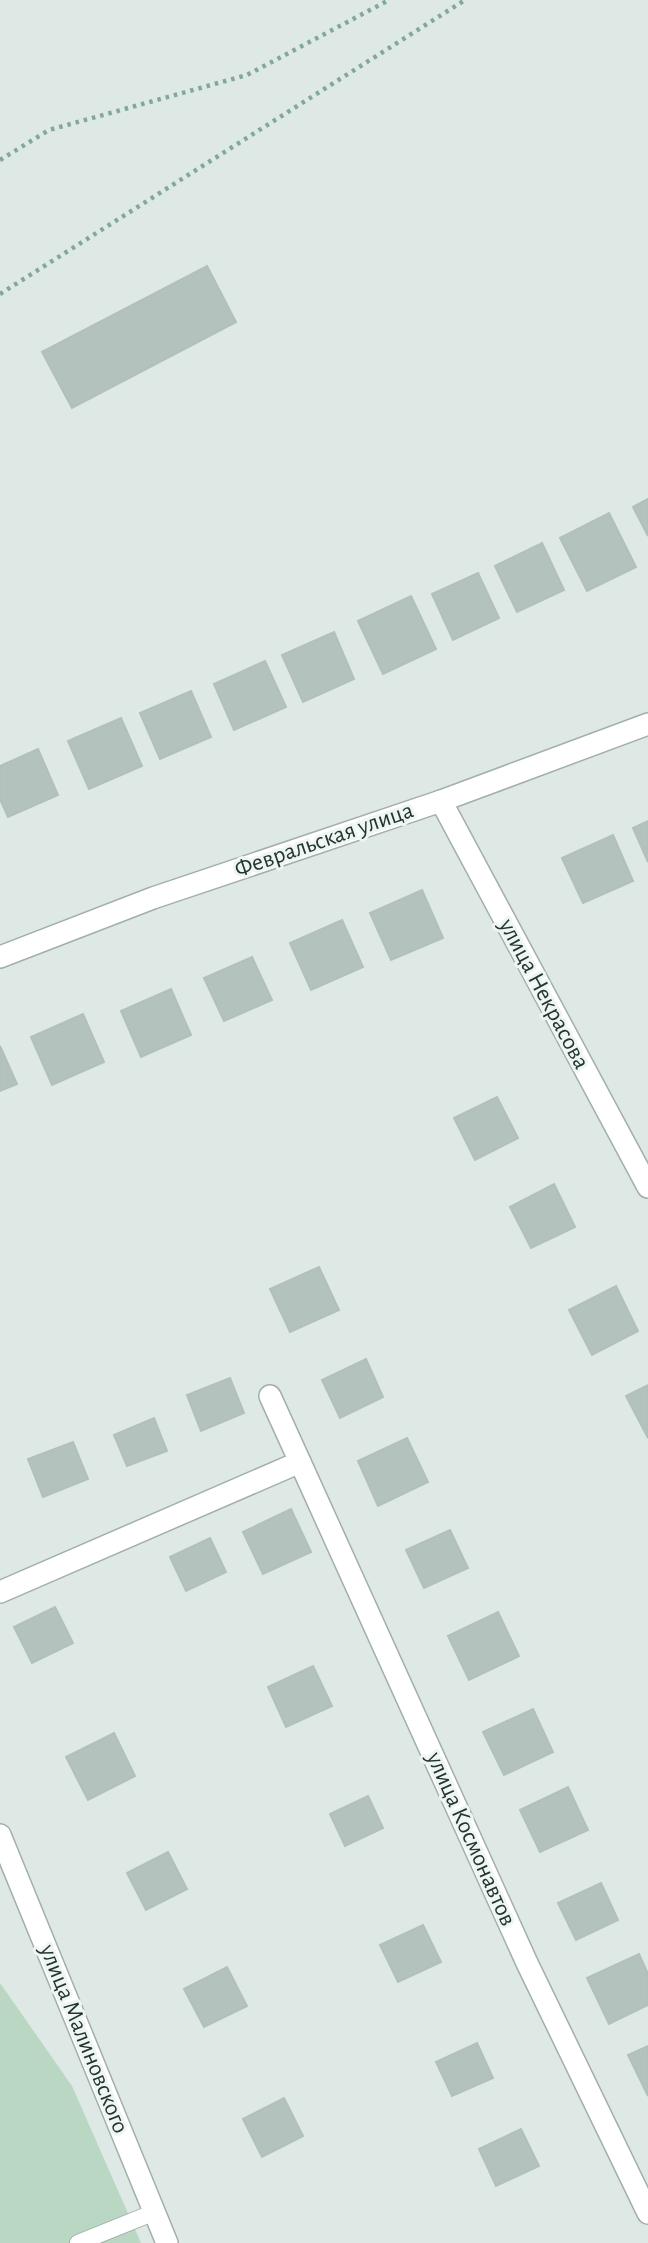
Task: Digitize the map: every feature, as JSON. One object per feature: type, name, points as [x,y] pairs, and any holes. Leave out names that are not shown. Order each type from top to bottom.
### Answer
[{"type":"street","name":"Февральская улица","points":[[0,957],[153,898],[440,801],[648,724]]},
{"type":"street","name":"улица Некрасова","points":[[440,801],[648,1187]]},
{"type":"street","name":"улица Космонавтов","points":[[270,1396],[527,1963],[648,2213]]},
{"type":"street","points":[[0,1592],[300,1462]]},
{"type":"street","name":"улица Малиновского","points":[[0,1835],[167,2243]]},
{"type":"lane","points":[[78,2243],[155,2213]]},
{"type":"path","points":[[0,160],[50,130],[247,75],[388,0]]},
{"type":"path","points":[[0,294],[465,0]]},
{"type":"green space","points":[[0,1983],[72,2086],[141,2243],[0,2243]]},
{"type":"building","points":[[207,266],[236,322],[72,408],[42,352]]},
{"type":"building","points":[[648,499],[648,536],[633,507]]},
{"type":"building","points":[[609,513],[636,567],[587,591],[560,538]]},
{"type":"building","points":[[542,543],[564,590],[517,612],[495,566]]},
{"type":"building","points":[[478,573],[499,618],[453,640],[432,594]]},
{"type":"building","points":[[411,596],[436,649],[383,674],[358,621]]},
{"type":"building","points":[[334,632],[354,679],[303,702],[282,655]]},
{"type":"building","points":[[265,661],[286,707],[234,730],[214,684]]},
{"type":"building","points":[[191,691],[211,737],[160,759],[140,713]]},
{"type":"building","points":[[121,718],[142,766],[89,789],[68,741]]},
{"type":"building","points":[[38,749],[58,795],[8,817],[0,799],[0,766]]},
{"type":"building","points":[[648,821],[648,862],[633,828]]},
{"type":"building","points":[[613,835],[633,881],[583,903],[562,858]]},
{"type":"building","points":[[422,890],[443,938],[391,960],[370,913]]},
{"type":"building","points":[[342,920],[363,967],[311,990],[290,943]]},
{"type":"building","points":[[252,957],[272,1000],[224,1021],[204,978]]},
{"type":"building","points":[[171,989],[191,1035],[141,1057],[121,1011]]},
{"type":"building","points":[[83,1014],[104,1062],[52,1085],[31,1037]]},
{"type":"building","points":[[0,1046],[17,1084],[0,1091]]},
{"type":"building","points":[[497,1097],[518,1138],[475,1160],[454,1118]]},
{"type":"building","points":[[554,1184],[575,1227],[531,1248],[510,1207]]},
{"type":"building","points":[[319,1267],[339,1310],[290,1332],[270,1289]]},
{"type":"building","points":[[616,1286],[638,1331],[592,1355],[569,1310]]},
{"type":"building","points":[[366,1359],[383,1397],[340,1418],[322,1380]]},
{"type":"building","points":[[230,1378],[244,1413],[201,1431],[187,1395]]},
{"type":"building","points":[[648,1385],[648,1438],[626,1396]]},
{"type":"building","points":[[154,1418],[167,1451],[127,1466],[114,1435]]},
{"type":"building","points":[[407,1438],[428,1482],[378,1506],[358,1461]]},
{"type":"building","points":[[73,1442],[88,1479],[43,1497],[28,1459]]},
{"type":"building","points":[[291,1509],[311,1552],[263,1574],[243,1532]]},
{"type":"building","points":[[450,1530],[468,1568],[424,1588],[406,1550]]},
{"type":"building","points":[[210,1538],[226,1572],[186,1591],[170,1557]]},
{"type":"building","points":[[55,1607],[73,1643],[32,1663],[14,1627]]},
{"type":"building","points":[[498,1612],[519,1656],[469,1680],[448,1636]]},
{"type":"building","points":[[313,1666],[332,1706],[286,1727],[268,1687]]},
{"type":"building","points":[[533,1709],[553,1752],[504,1775],[483,1732]]},
{"type":"building","points":[[114,1733],[135,1776],[88,1800],[66,1757]]},
{"type":"building","points":[[568,1787],[588,1830],[540,1852],[520,1810]]},
{"type":"building","points":[[368,1796],[383,1828],[345,1846],[330,1814]]},
{"type":"building","points":[[168,1852],[187,1889],[146,1910],[127,1873]]},
{"type":"building","points":[[601,1883],[618,1920],[576,1940],[558,1903]]},
{"type":"building","points":[[423,1925],[441,1962],[398,1982],[380,1945]]},
{"type":"building","points":[[639,1954],[648,1974],[648,2005],[609,2024],[587,1978]]},
{"type":"building","points":[[227,1967],[247,2006],[204,2027],[184,1989]]},
{"type":"building","points":[[477,2043],[493,2078],[452,2096],[436,2062]]},
{"type":"building","points":[[648,2046],[648,2096],[628,2055]]},
{"type":"building","points":[[284,2098],[303,2136],[262,2157],[243,2119]]},
{"type":"building","points":[[521,2129],[539,2166],[496,2186],[479,2149]]}]
